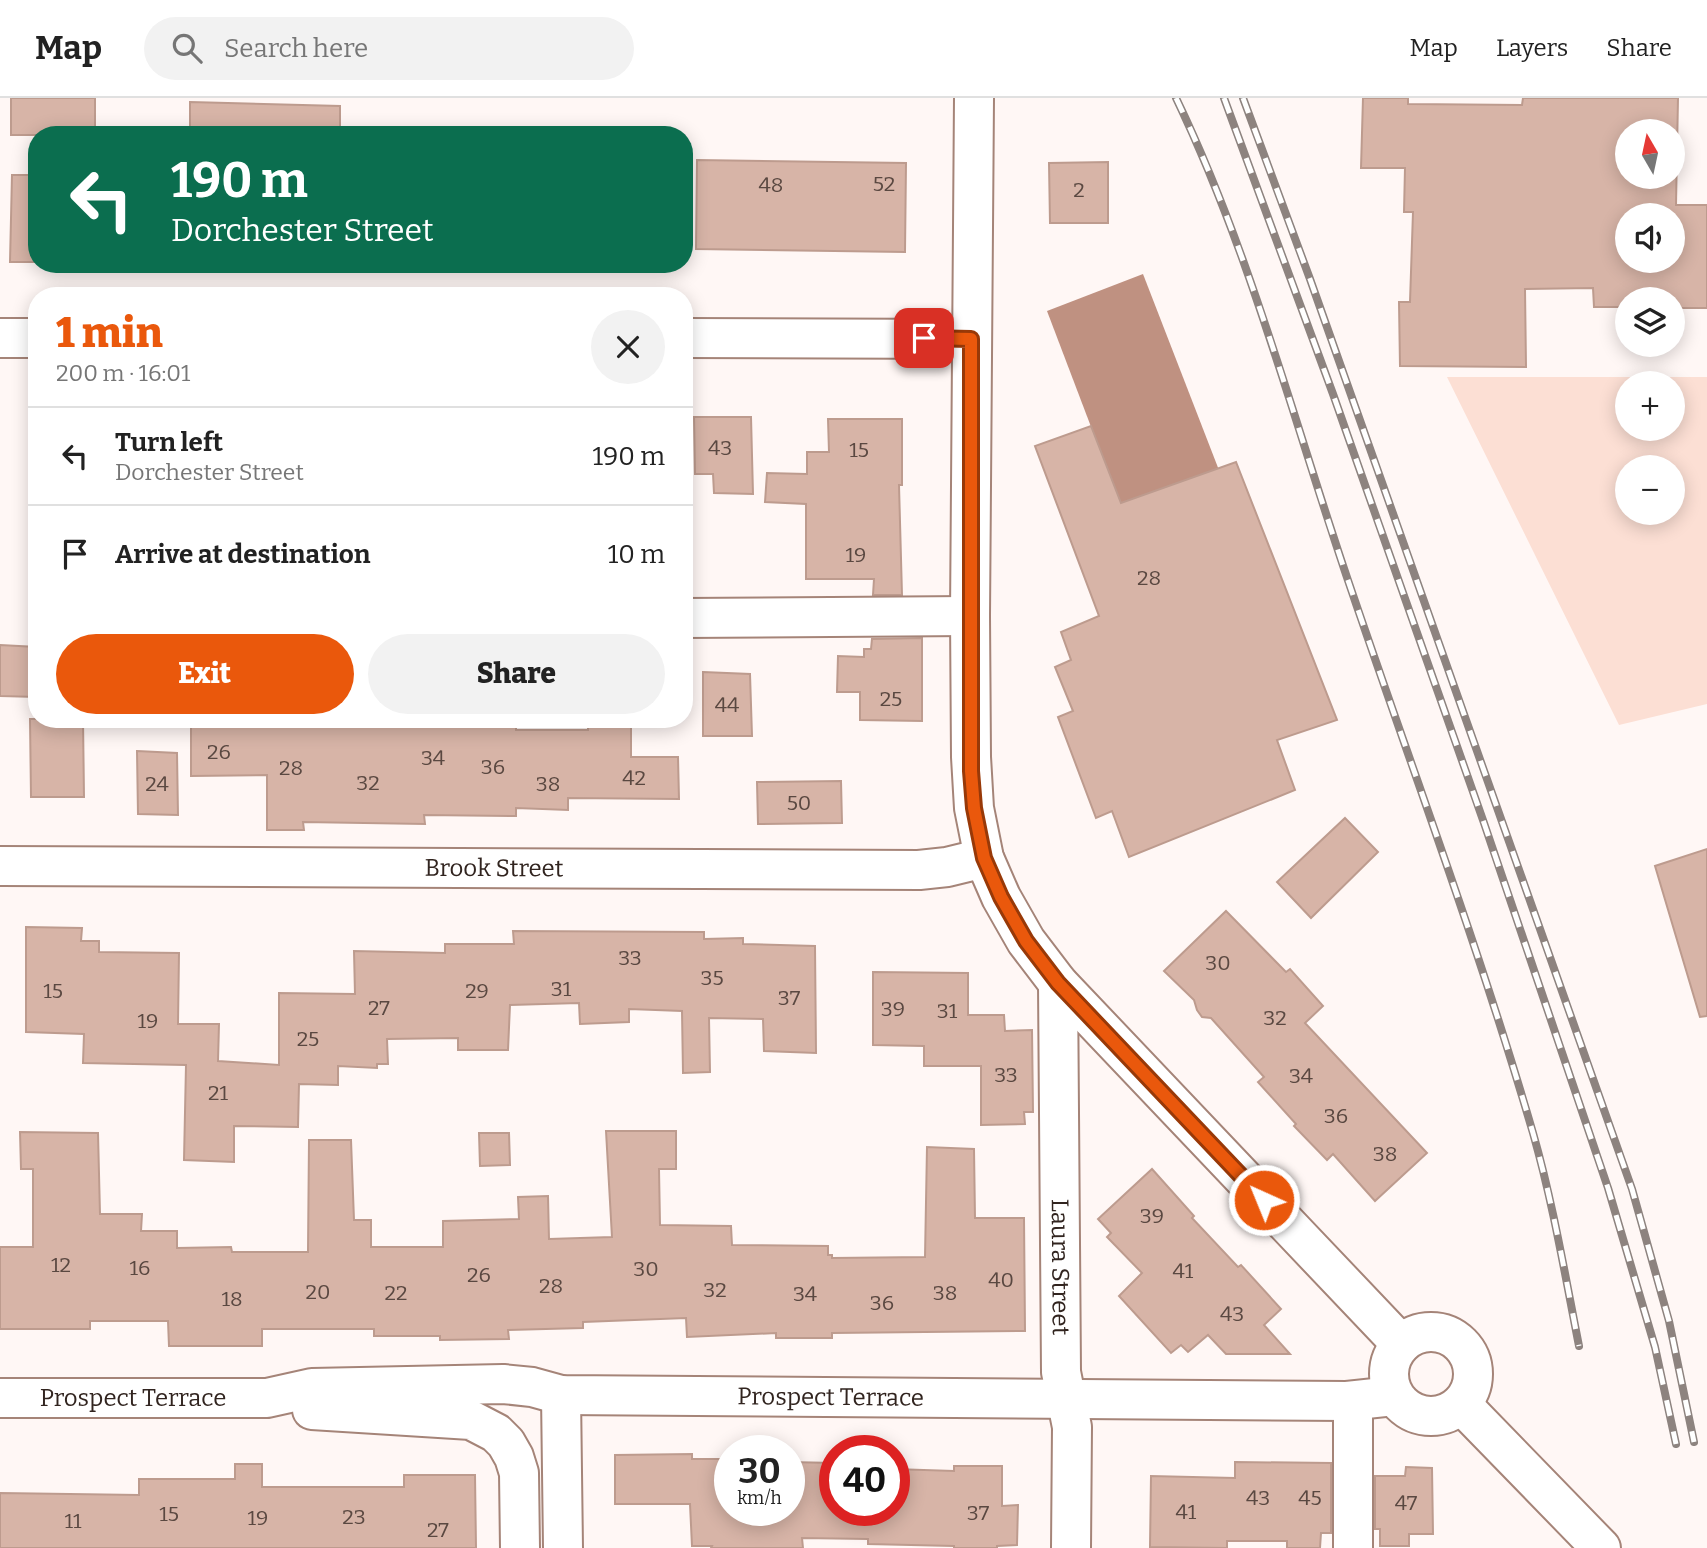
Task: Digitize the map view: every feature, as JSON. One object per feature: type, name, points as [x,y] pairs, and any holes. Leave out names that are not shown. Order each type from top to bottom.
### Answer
[{"type":"street","points":[[974,98],[970,616],[972,785],[984,858],[1013,920],[1058,983],[1401,1344]]},
{"type":"street","points":[[0,338],[28,338]]},
{"type":"street","points":[[693,338],[971,339]]},
{"type":"street","points":[[693,618],[970,616]]},
{"type":"street","name":"Brook Street","points":[[0,866],[919,870],[947,867],[984,858]]},
{"type":"street","name":"Laura Street","points":[[1058,983],[1061,1373],[1072,1427],[1071,1548]]},
{"type":"street","points":[[1442,1333],[1455,1339],[1465,1349],[1473,1376],[1469,1391],[1461,1404],[1447,1413],[1432,1416],[1417,1414],[1403,1406],[1394,1396],[1388,1368],[1392,1355],[1413,1335],[1442,1333]]},
{"type":"street","name":"Prospect Terrace","points":[[0,1398],[267,1398],[312,1388],[503,1384],[532,1387],[561,1395],[1353,1401],[1394,1396]]},
{"type":"street","points":[[561,1395],[563,1548]]},
{"type":"street","name":"Prospect Terrace","points":[[267,1398],[287,1409],[471,1420],[496,1433],[514,1457],[519,1474],[520,1548]]},
{"type":"street","points":[[1353,1401],[1353,1548]]},
{"type":"street","points":[[1461,1404],[1601,1548]]},
{"type":"shaded area","points":[[1143,274],[1229,496],[1131,532],[1047,311]]},
{"type":"shaded area","points":[[1447,377],[1615,377],[1615,441],[1685,441],[1685,377],[1707,377],[1707,704],[1619,725]]},
{"type":"building","points":[[11,98],[95,98],[95,126],[28,126],[28,135],[11,135]]},
{"type":"building","points":[[1363,98],[1408,98],[1408,104],[1522,105],[1523,98],[1678,98],[1678,119],[1615,119],[1615,189],[1676,189],[1676,203],[1615,203],[1615,273],[1685,273],[1685,205],[1707,205],[1707,308],[1685,308],[1685,287],[1615,287],[1615,307],[1594,307],[1593,288],[1525,289],[1526,367],[1400,366],[1399,302],[1410,302],[1413,212],[1404,212],[1405,168],[1361,168]]},
{"type":"building","points":[[190,102],[340,106],[340,126],[190,126]]},
{"type":"building","points":[[697,160],[906,163],[905,252],[696,249]]},
{"type":"building","points":[[1108,162],[1108,223],[1050,223],[1049,163]]},
{"type":"building","points":[[12,175],[28,175],[28,262],[10,262]]},
{"type":"building","points":[[694,417],[751,417],[753,494],[714,493],[713,474],[695,474]]},
{"type":"building","points":[[828,419],[902,419],[902,485],[899,485],[902,595],[873,595],[874,579],[806,579],[806,504],[765,502],[767,473],[807,474],[807,452],[829,452]]},
{"type":"building","points":[[1091,426],[1121,503],[1236,462],[1337,720],[1277,740],[1295,790],[1129,857],[1112,811],[1096,818],[1058,717],[1073,711],[1055,667],[1071,660],[1061,632],[1099,616],[1035,446]]},
{"type":"building","points":[[922,638],[922,721],[860,720],[860,692],[837,692],[838,656],[864,657],[864,649],[871,649],[872,639]]},
{"type":"building","points":[[0,645],[28,647],[28,697],[0,696]]},
{"type":"building","points":[[703,672],[750,674],[752,736],[703,736]]},
{"type":"building","points":[[30,728],[83,728],[84,797],[31,797]]},
{"type":"building","points":[[191,728],[631,728],[631,757],[678,757],[679,799],[568,798],[568,810],[516,808],[516,816],[424,815],[425,824],[303,822],[304,830],[267,830],[267,775],[191,776]]},
{"type":"building","points":[[137,751],[177,753],[178,815],[138,814]]},
{"type":"building","points":[[841,781],[842,823],[758,824],[757,782]]},
{"type":"building","points":[[1345,818],[1378,852],[1311,918],[1277,882]]},
{"type":"building","points":[[1707,849],[1707,1016],[1700,1017],[1655,866]]},
{"type":"building","points":[[1226,911],[1286,972],[1290,969],[1323,1006],[1305,1023],[1427,1153],[1375,1201],[1333,1154],[1327,1160],[1294,1126],[1296,1124],[1258,1082],[1264,1077],[1211,1018],[1202,1017],[1194,1000],[1164,971]]},
{"type":"building","points":[[26,927],[82,928],[81,941],[99,941],[99,952],[179,953],[178,1024],[219,1024],[218,1061],[279,1065],[279,993],[355,994],[354,951],[445,953],[445,944],[514,944],[513,931],[704,932],[704,939],[743,938],[743,944],[815,946],[816,1053],[764,1051],[763,1019],[709,1018],[710,1072],[683,1073],[682,1011],[629,1009],[629,1022],[580,1024],[579,1003],[510,1005],[508,1050],[458,1050],[458,1038],[387,1039],[388,1064],[377,1064],[377,1068],[338,1066],[338,1085],[299,1084],[298,1127],[234,1126],[234,1162],[184,1160],[186,1065],[83,1063],[84,1034],[26,1032]]},
{"type":"building","points":[[873,972],[968,973],[968,1015],[1004,1015],[1005,1031],[1032,1030],[1033,1112],[1024,1112],[1025,1124],[981,1125],[981,1066],[924,1066],[924,1046],[873,1045]]},
{"type":"building","points":[[606,1131],[676,1131],[676,1169],[659,1169],[660,1225],[731,1226],[732,1245],[828,1246],[828,1255],[832,1255],[832,1258],[925,1257],[927,1147],[974,1149],[975,1218],[1024,1218],[1025,1331],[832,1333],[832,1338],[776,1338],[776,1333],[687,1337],[686,1318],[583,1322],[583,1328],[508,1330],[509,1339],[440,1340],[440,1336],[374,1336],[374,1329],[262,1329],[262,1346],[169,1346],[168,1321],[90,1321],[90,1329],[0,1329],[0,1247],[33,1247],[33,1169],[21,1169],[20,1132],[98,1133],[100,1214],[142,1214],[141,1231],[177,1231],[177,1248],[231,1247],[232,1252],[308,1252],[309,1140],[351,1140],[354,1220],[371,1220],[371,1247],[443,1247],[443,1221],[519,1219],[518,1197],[548,1196],[549,1239],[612,1237]]},
{"type":"building","points":[[479,1133],[509,1133],[510,1165],[480,1166]]},
{"type":"building","points":[[1152,1169],[1194,1216],[1192,1218],[1238,1267],[1241,1265],[1281,1309],[1264,1325],[1290,1354],[1226,1354],[1208,1335],[1188,1352],[1181,1345],[1171,1353],[1119,1296],[1142,1273],[1107,1237],[1111,1233],[1098,1219]]},
{"type":"building","points":[[692,1454],[692,1459],[714,1459],[714,1526],[805,1526],[805,1462],[819,1463],[819,1526],[910,1526],[910,1470],[954,1471],[954,1466],[1002,1466],[1002,1506],[1018,1505],[1017,1545],[954,1548],[868,1544],[868,1539],[802,1538],[803,1548],[692,1546],[690,1504],[615,1504],[615,1455]]},
{"type":"building","points":[[1235,1462],[1331,1463],[1331,1533],[1321,1533],[1320,1548],[1287,1548],[1287,1541],[1227,1541],[1227,1548],[1150,1547],[1151,1476],[1235,1478]]},
{"type":"building","points":[[235,1464],[262,1464],[262,1487],[404,1487],[404,1475],[475,1475],[476,1548],[0,1548],[0,1493],[139,1495],[139,1479],[235,1479]]},
{"type":"building","points":[[1406,1467],[1432,1468],[1433,1534],[1409,1534],[1409,1546],[1380,1546],[1380,1529],[1375,1529],[1375,1476],[1405,1476]]},
{"type":"railway","points":[[1176,98],[1228,219],[1272,344],[1332,533],[1513,1065],[1540,1159],[1579,1346]]},
{"type":"railway","points":[[1224,98],[1333,394],[1484,823],[1608,1188],[1655,1347],[1676,1444]]},
{"type":"railway","points":[[1243,98],[1310,279],[1632,1189],[1669,1321],[1694,1442]]},
{"type":"route","points":[[924,338],[971,339],[971,771],[978,833],[990,876],[1026,941],[1058,983],[1264,1200]]}]
